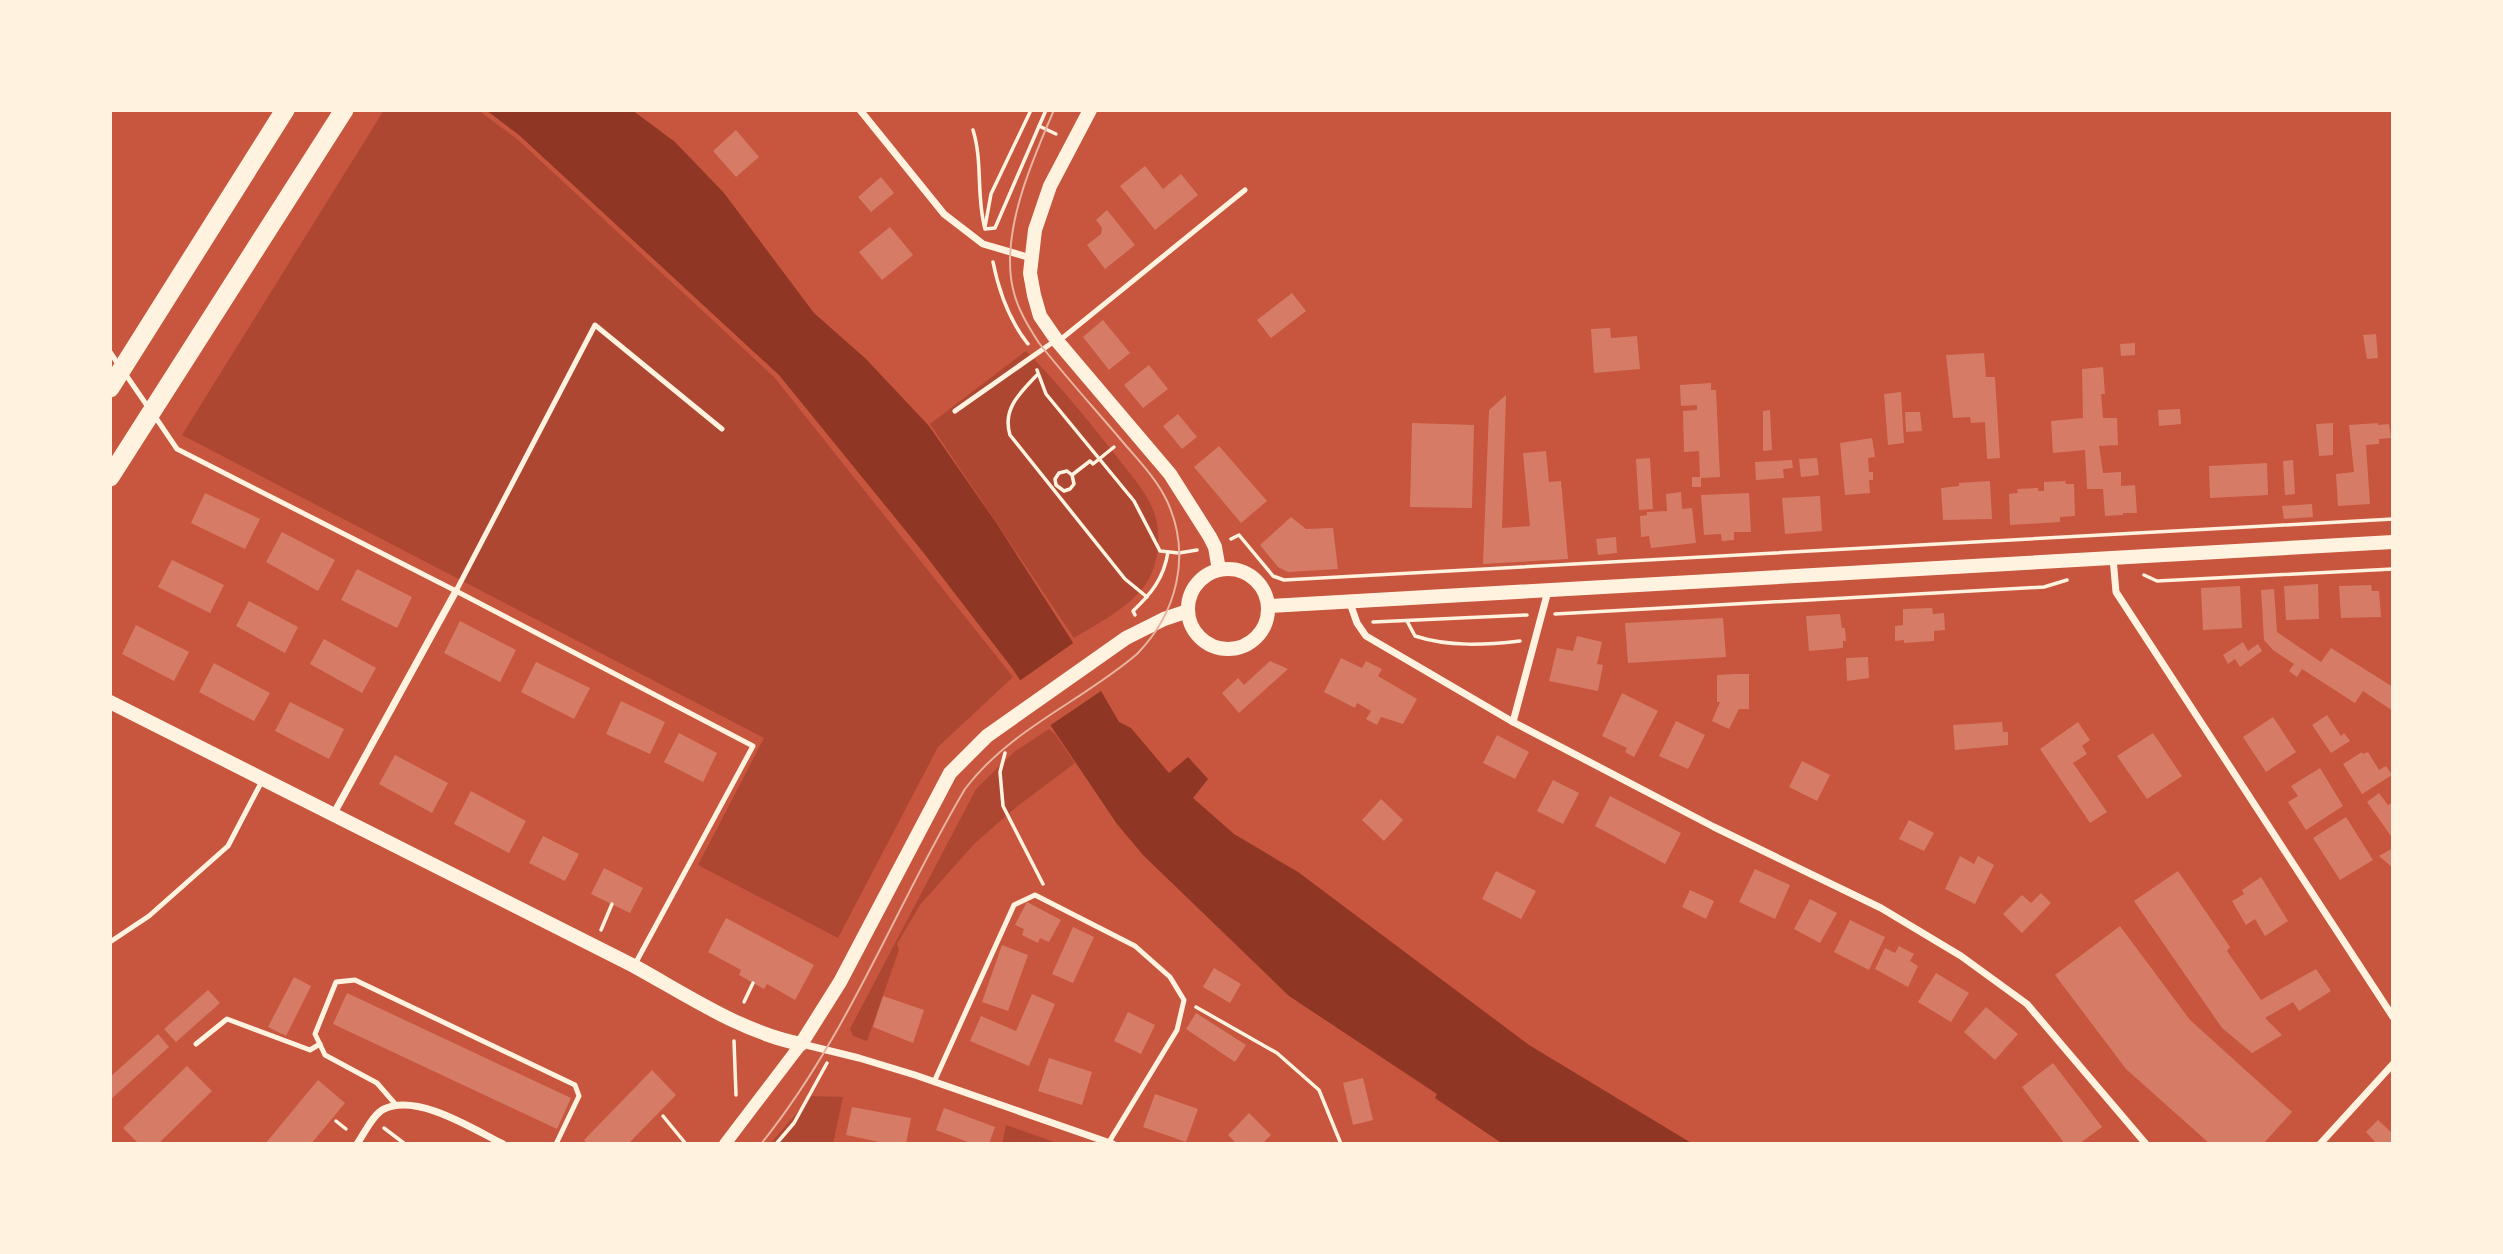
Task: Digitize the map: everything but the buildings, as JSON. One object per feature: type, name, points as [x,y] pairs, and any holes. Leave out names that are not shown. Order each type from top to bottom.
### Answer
[{"type":"highway","points":[[110,388],[285,110]]},
{"type":"highway","points":[[110,477],[344,110]]},
{"type":"main road","points":[[1090,110],[1051,186],[1035,230],[1030,273],[1034,295],[1041,316],[1057,341],[1170,474],[1210,537],[1215,547],[1219,570]]},
{"type":"main road","points":[[1269,606],[2393,542]]},
{"type":"main road","points":[[1231,568],[1252,576],[1266,595],[1269,606],[1263,631],[1243,647],[1231,649],[1218,648],[1207,643],[1197,634],[1188,611],[1190,597],[1196,585],[1206,575],[1231,568]]},
{"type":"main road","points":[[110,702],[634,965],[758,1031],[801,1044],[840,982],[950,773],[1000,726],[1126,638],[1188,611]]},
{"type":"street","points":[[860,110],[944,214],[989,247],[1031,258]]},
{"type":"street","points":[[2113,558],[2116,592],[2393,1017]]},
{"type":"street","points":[[333,816],[456,590]]},
{"type":"street","points":[[1513,722],[1548,591]]},
{"type":"street","points":[[1350,603],[1357,623],[1366,636],[1513,722],[1714,827],[1881,908],[1961,956],[2027,1004],[2146,1144]]},
{"type":"street","points":[[724,1144],[801,1044],[834,1051],[934,1082],[1111,1143]]},
{"type":"street","points":[[2320,1144],[2393,1064]]},
{"type":"street","points":[[357,1144],[382,1110],[397,1106],[426,1108],[503,1144]]},
{"type":"lane","points":[[955,411],[1057,341],[1245,190]]},
{"type":"lane","points":[[456,590],[595,325],[722,429]]},
{"type":"lane","points":[[110,352],[177,449],[456,590],[752,746],[634,965]]},
{"type":"lane","points":[[110,942],[149,916],[228,846],[262,780]]},
{"type":"lane","points":[[934,1082],[1014,905],[1035,895],[1135,946],[1170,977],[1184,1000],[1177,1030],[1111,1143]]},
{"type":"lane","points":[[397,1106],[377,1083],[325,1055],[315,1034],[336,982],[355,980],[575,1085],[579,1096],[556,1144]]},
{"type":"lane","points":[[196,1044],[227,1018],[310,1050],[320,1044]]},
{"type":"path","points":[[985,229],[991,194],[1031,110]]},
{"type":"path","points":[[985,229],[995,228],[1046,110]]},
{"type":"path","points":[[1039,126],[1058,135]]},
{"type":"path","points":[[973,130],[977,145],[978,198],[1003,298],[1015,328],[1037,355]]},
{"type":"path","points":[[1037,375],[1013,402],[1008,413],[1010,435],[1125,579],[1147,597]]},
{"type":"path","points":[[1041,380],[1046,394],[1134,501],[1160,551],[1168,552],[1164,572],[1147,597],[1133,611],[1143,630]]},
{"type":"path","points":[[1072,475],[1090,461],[1093,464],[1114,447]]},
{"type":"path","points":[[1055,488],[1055,479],[1059,473],[1064,471],[1072,475]]},
{"type":"path","points":[[1055,488],[1064,491],[1070,489],[1074,484],[1072,475]]},
{"type":"path","points":[[1239,535],[1273,576],[1284,580],[2393,519]]},
{"type":"path","points":[[2114,575],[2142,574],[2157,581],[2393,569]]},
{"type":"path","points":[[1357,623],[2044,587],[2070,579]]},
{"type":"path","points":[[1407,621],[1415,636],[1425,640],[1477,645],[1535,639]]},
{"type":"path","points":[[1005,753],[1000,772],[1003,806],[1051,902]]},
{"type":"path","points":[[600,932],[612,904]]},
{"type":"path","points":[[744,1002],[752,983]]},
{"type":"path","points":[[1184,1000],[1277,1054],[1319,1090],[1341,1144]]},
{"type":"path","points":[[734,1035],[736,1095]]},
{"type":"path","points":[[776,1144],[794,1123],[834,1051]]},
{"type":"path","points":[[663,1116],[686,1144]]},
{"type":"path","points":[[373,1121],[405,1144]]},
{"type":"path","points":[[336,1122],[346,1129]]},
{"type":"shaded area","points":[[384,110],[478,110],[517,139],[774,377],[1013,677],[938,747],[838,938],[698,865],[764,738],[182,435]]},
{"type":"shaded area","points":[[486,110],[632,110],[675,142],[724,193],[814,313],[866,359],[929,426],[997,524],[1072,641],[1119,722],[1131,728],[1169,773],[1188,757],[1208,779],[1193,798],[1234,834],[1298,872],[1529,1045],[1693,1144],[1503,1144],[1435,1098],[1437,1094],[1289,996],[1143,855],[1117,824],[1012,668],[923,552],[779,375],[519,135]]},
{"type":"shaded area","points":[[1026,351],[1072,401],[1137,482],[1152,506],[1157,524],[1155,563],[1143,588],[1120,609],[1074,638],[930,424]]},
{"type":"shaded area","points":[[1049,729],[1075,763],[1015,808],[974,844],[920,905],[897,944],[899,950],[867,1041],[853,1036],[850,1029],[976,789],[1014,752]]},
{"type":"shaded area","points":[[811,1096],[843,1097],[833,1144],[770,1144]]},
{"type":"shaded area","points":[[1006,1125],[1060,1144],[1002,1144]]},
{"type":"pier","points":[[1076,641],[1104,689],[1048,727],[1018,682]]},
{"type":"tram line","points":[[761,1144],[820,1060],[965,789],[1003,749],[1137,654],[1151,638],[1171,602],[1179,562],[1178,542],[1175,521],[1163,493],[1039,343],[1023,317],[1013,289],[1010,267],[1014,221],[1028,174],[1054,110]]}]
